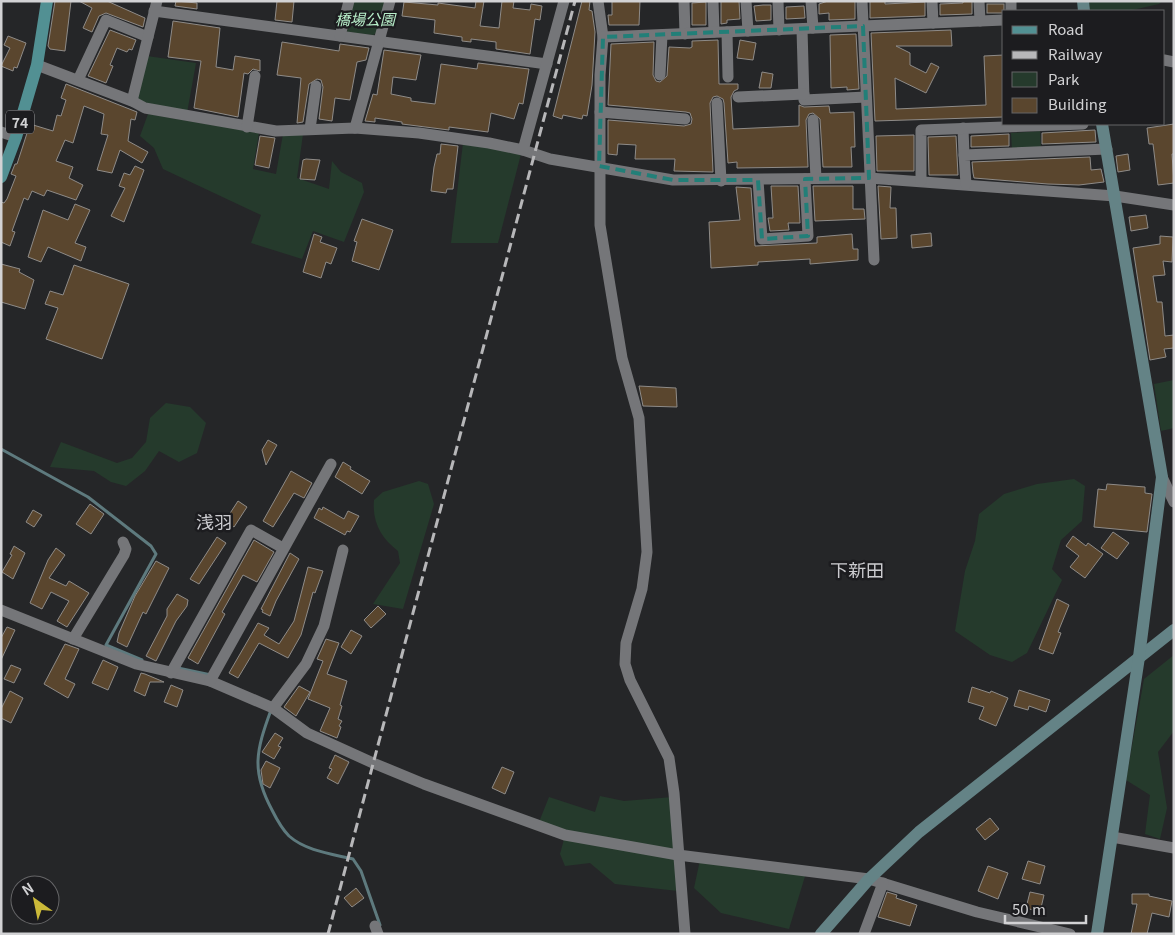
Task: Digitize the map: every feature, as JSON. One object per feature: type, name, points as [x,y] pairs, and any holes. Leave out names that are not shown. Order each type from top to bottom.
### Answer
[{"type":"main road","name":"74","points":[[1,177],[16,137],[37,65],[47,1]]},
{"type":"street","points":[[340,36],[349,1]]},
{"type":"street","points":[[355,128],[390,1]]},
{"type":"street","points":[[523,150],[564,1]]},
{"type":"street","points":[[598,1],[603,37],[599,166],[601,244],[622,358],[638,418],[647,552],[642,589],[626,642],[625,664],[630,680],[669,758],[674,793],[685,934]]},
{"type":"street","points":[[684,1],[685,34]]},
{"type":"street","points":[[712,1],[714,32]]},
{"type":"street","points":[[746,1],[748,31]]},
{"type":"street","points":[[778,1],[779,30]]},
{"type":"street","points":[[811,1],[807,28],[804,100],[866,97]]},
{"type":"street","points":[[862,1],[874,260]]},
{"type":"street","points":[[932,1],[933,23]]},
{"type":"street","points":[[979,1],[980,21]]},
{"type":"street","points":[[132,102],[155,6],[340,36],[547,64]]},
{"type":"street","points":[[78,80],[106,20],[148,37]]},
{"type":"street","points":[[603,37],[1002,20]]},
{"type":"street","points":[[728,32],[728,77]]},
{"type":"street","points":[[660,75],[662,35]]},
{"type":"street","points":[[37,65],[144,108],[247,127],[276,130],[355,128],[419,133],[523,150],[550,159],[673,180],[869,178],[1115,196],[1174,205]]},
{"type":"street","points":[[247,127],[254,76]]},
{"type":"street","points":[[310,129],[316,86]]},
{"type":"street","points":[[738,97],[804,94]]},
{"type":"street","points":[[718,103],[721,181]]},
{"type":"street","points":[[600,112],[685,119]]},
{"type":"street","points":[[758,180],[762,239],[808,236],[813,120]]},
{"type":"street","points":[[921,181],[921,130],[1053,125]]},
{"type":"street","points":[[1102,125],[1162,477],[1174,502]]},
{"type":"street","points":[[963,128],[966,184]]},
{"type":"street","points":[[1,132],[16,137]]},
{"type":"street","points":[[964,155],[1107,149]]},
{"type":"street","points":[[210,681],[331,464]]},
{"type":"street","points":[[1097,934],[1139,657],[1162,477]]},
{"type":"street","points":[[170,673],[251,530],[283,548]]},
{"type":"street","points":[[73,640],[124,555],[126,549],[123,542]]},
{"type":"street","points":[[273,708],[306,664],[324,626],[344,550]]},
{"type":"street","points":[[1,610],[136,664],[210,681],[273,708],[307,733],[373,763],[424,784],[565,835],[678,855],[869,879],[977,912],[1070,934]]},
{"type":"street","points":[[821,934],[869,879],[920,832],[1174,630]]},
{"type":"street","points":[[1112,837],[1174,848]]},
{"type":"street","points":[[864,934],[883,883]]},
{"type":"highlighted area","points":[[863,26],[869,178],[805,179],[808,236],[762,239],[758,180],[673,180],[599,166],[603,37]]},
{"type":"green space","name":"橋場公園","points":[[353,1],[385,1],[377,33],[373,35],[347,32]]},
{"type":"green space","points":[[1089,1],[1162,1],[1159,4],[1132,10],[1090,10]]},
{"type":"green space","points":[[147,56],[196,63],[187,113],[136,100]]},
{"type":"green space","points":[[148,114],[259,133],[253,169],[276,174],[283,134],[303,134],[297,178],[329,189],[332,161],[341,172],[362,183],[364,192],[344,242],[313,231],[302,259],[251,243],[261,215],[163,169],[154,148],[140,136]]},
{"type":"green space","points":[[1040,131],[1041,148],[1012,150],[1011,133]]},
{"type":"green space","points":[[463,143],[521,154],[498,243],[451,243]]},
{"type":"green space","points":[[1174,380],[1174,428],[1161,431],[1154,384]]},
{"type":"green space","points":[[166,403],[190,407],[206,423],[197,453],[179,462],[159,451],[145,471],[126,486],[111,482],[94,471],[50,467],[61,442],[117,463],[132,458],[146,442],[150,418]]},
{"type":"green space","points":[[1074,479],[1085,486],[1082,521],[1061,540],[1052,569],[1062,580],[1027,653],[1012,662],[990,655],[955,631],[965,571],[975,541],[979,514],[1004,494],[1037,484]]},
{"type":"green space","points":[[419,481],[428,484],[434,504],[403,609],[373,604],[400,563],[398,551],[382,535],[376,522],[374,500],[383,492]]},
{"type":"green space","points":[[1174,655],[1174,731],[1158,752],[1167,808],[1160,839],[1145,834],[1150,795],[1126,780],[1144,679]]},
{"type":"green space","points":[[600,796],[624,801],[673,797],[678,891],[615,884],[590,863],[565,866],[560,854],[566,832],[539,822],[549,797],[595,812]]},
{"type":"green space","points":[[700,860],[806,873],[789,929],[721,913],[694,888]]},
{"type":"building","points":[[55,1],[71,1],[65,51],[50,49],[48,46]]},
{"type":"building","points":[[79,1],[107,1],[145,18],[143,27],[106,13],[99,16],[92,32],[83,28],[92,8]]},
{"type":"building","points":[[176,1],[197,3],[197,9],[175,6]]},
{"type":"building","points":[[277,1],[294,1],[292,22],[275,20]]},
{"type":"building","points":[[476,1],[484,1],[480,26],[499,28],[502,1],[514,1],[513,8],[530,10],[531,4],[542,6],[540,20],[535,19],[530,54],[496,49],[496,42],[471,39],[471,42],[462,41],[462,37],[434,33],[435,20],[402,16],[404,2],[438,5],[438,3],[475,8]]},
{"type":"building","points":[[582,1],[590,1],[589,10],[592,11],[595,32],[592,85],[587,116],[583,115],[582,119],[563,115],[562,119],[553,116]]},
{"type":"building","points":[[612,1],[640,1],[639,25],[609,25],[608,15],[612,15]]},
{"type":"building","points":[[721,1],[739,1],[740,19],[727,20],[727,23],[721,24]]},
{"type":"building","points":[[828,1],[855,1],[855,19],[829,20],[829,13],[819,14],[819,4]]},
{"type":"building","points":[[870,1],[885,1],[885,4],[925,2],[925,16],[870,18]]},
{"type":"building","points":[[963,1],[972,1],[972,14],[940,15],[940,4],[963,3]]},
{"type":"building","points":[[706,2],[706,25],[692,25],[692,3]]},
{"type":"building","points":[[987,4],[1004,4],[1002,13],[987,13]]},
{"type":"building","points":[[771,5],[771,20],[756,21],[754,6]]},
{"type":"building","points":[[804,6],[805,18],[786,19],[786,7]]},
{"type":"building","points":[[173,21],[220,28],[216,67],[233,70],[235,56],[260,60],[260,71],[253,69],[248,74],[244,73],[238,117],[194,108],[201,61],[168,57]]},
{"type":"building","points":[[110,30],[136,40],[132,50],[129,49],[127,52],[117,48],[110,65],[113,66],[106,83],[88,76]]},
{"type":"building","points":[[951,30],[952,46],[896,46],[910,53],[910,65],[926,73],[931,63],[939,67],[926,93],[895,78],[896,109],[986,105],[984,56],[1002,55],[1002,117],[875,121],[871,33]]},
{"type":"building","points":[[856,34],[859,89],[847,90],[847,87],[831,88],[830,35]]},
{"type":"building","points":[[8,36],[26,43],[17,68],[14,67],[13,71],[1,66],[10,48],[4,45]]},
{"type":"building","points":[[718,40],[719,84],[738,84],[738,89],[734,91],[731,97],[733,129],[799,126],[799,105],[804,107],[829,106],[830,113],[854,112],[855,147],[851,147],[852,167],[823,167],[820,119],[813,113],[809,114],[806,120],[808,167],[737,168],[737,162],[728,163],[724,103],[723,99],[717,96],[713,97],[710,103],[713,172],[674,171],[675,159],[635,159],[636,145],[618,144],[617,155],[608,154],[608,120],[684,126],[691,124],[692,119],[690,113],[686,112],[608,105],[611,44],[654,42],[653,75],[656,81],[660,82],[667,76],[669,47],[690,48],[692,47],[692,41]]},
{"type":"building","points":[[740,40],[756,43],[753,60],[737,58]]},
{"type":"building","points":[[282,42],[339,51],[340,44],[369,48],[366,60],[357,62],[350,100],[335,98],[332,121],[319,119],[323,87],[321,80],[317,79],[309,84],[303,122],[297,123],[301,78],[277,75]]},
{"type":"building","points":[[384,50],[421,55],[416,80],[393,77],[391,94],[411,98],[411,101],[435,104],[441,64],[477,69],[478,63],[529,69],[523,104],[519,103],[514,119],[491,113],[488,132],[449,127],[449,130],[402,124],[402,122],[375,118],[375,122],[365,121],[373,94],[377,95]]},
{"type":"building","points":[[762,72],[773,74],[771,88],[759,88]]},
{"type":"building","points":[[66,84],[137,112],[135,120],[131,119],[128,141],[148,152],[142,163],[120,150],[112,173],[97,170],[108,135],[101,134],[104,114],[84,106],[73,143],[65,140],[56,161],[73,167],[69,178],[83,185],[76,200],[47,190],[44,196],[32,191],[28,200],[24,198],[12,231],[15,232],[10,246],[1,242],[1,202],[4,203],[7,199],[16,176],[11,174],[15,164],[17,164],[30,124],[53,131],[57,115],[61,116],[66,100],[61,98]]},
{"type":"building","points":[[1174,124],[1174,154],[1172,154],[1174,183],[1158,185],[1153,144],[1149,144],[1147,128]]},
{"type":"building","points":[[1095,130],[1096,142],[1042,144],[1042,133]]},
{"type":"building","points":[[1009,134],[1009,146],[971,147],[971,136]]},
{"type":"building","points":[[914,135],[914,171],[877,171],[876,136]]},
{"type":"building","points":[[260,136],[275,138],[269,168],[255,165]]},
{"type":"building","points":[[956,136],[958,175],[929,175],[928,137]]},
{"type":"building","points":[[441,144],[458,146],[453,189],[447,189],[446,193],[431,191],[434,167],[437,154],[440,154]]},
{"type":"building","points":[[1128,154],[1130,170],[1118,172],[1116,156]]},
{"type":"building","points":[[1090,157],[1091,170],[1101,169],[1104,182],[1079,185],[974,178],[972,162]]},
{"type":"building","points":[[303,160],[320,160],[315,180],[300,179]]},
{"type":"building","points":[[135,166],[144,170],[124,222],[111,216],[125,188],[119,186],[124,173],[130,175]]},
{"type":"building","points":[[771,186],[798,186],[800,223],[788,223],[789,230],[770,231],[768,218],[773,218]]},
{"type":"building","points":[[813,186],[853,186],[853,209],[864,209],[865,219],[815,221]]},
{"type":"building","points":[[878,186],[891,187],[890,208],[896,208],[897,238],[881,239]]},
{"type":"building","points":[[736,187],[751,188],[755,246],[817,243],[817,237],[852,234],[853,249],[858,249],[858,260],[810,264],[810,259],[758,262],[758,265],[711,268],[709,222],[740,220]]},
{"type":"building","points":[[75,204],[90,210],[75,243],[86,247],[81,261],[48,247],[41,262],[28,257],[43,210],[68,220]]},
{"type":"building","points":[[1146,215],[1148,228],[1131,231],[1129,217]]},
{"type":"building","points":[[362,219],[393,230],[379,270],[352,261],[357,242],[354,241]]},
{"type":"building","points":[[931,233],[932,246],[912,248],[911,235]]},
{"type":"building","points":[[314,234],[322,237],[320,242],[337,248],[331,264],[326,262],[321,278],[303,272]]},
{"type":"building","points":[[1160,236],[1173,237],[1172,262],[1163,261],[1165,275],[1153,276],[1157,302],[1162,302],[1165,336],[1174,335],[1174,348],[1164,349],[1166,357],[1150,360],[1133,248],[1160,244]]},
{"type":"building","points":[[1,264],[20,269],[19,272],[34,280],[25,309],[1,302]]},
{"type":"building","points":[[74,265],[129,284],[102,359],[46,339],[58,308],[45,304],[50,291],[63,295]]},
{"type":"building","points":[[639,386],[676,388],[677,407],[643,406]]},
{"type":"building","points":[[268,440],[277,445],[266,465],[262,450]]},
{"type":"building","points":[[343,462],[351,467],[350,469],[370,481],[362,494],[335,477]]},
{"type":"building","points":[[291,471],[312,483],[304,498],[294,493],[273,527],[263,521]]},
{"type":"building","points":[[1107,484],[1145,487],[1145,493],[1152,494],[1147,532],[1094,527],[1098,489],[1106,490]]},
{"type":"building","points":[[238,501],[247,507],[234,527],[225,521]]},
{"type":"building","points":[[90,504],[104,514],[91,534],[76,524]]},
{"type":"building","points":[[323,507],[344,519],[348,511],[359,516],[350,532],[347,531],[345,535],[314,518],[319,508],[322,510]]},
{"type":"building","points":[[33,510],[42,515],[34,527],[26,522]]},
{"type":"building","points":[[1113,532],[1129,543],[1117,559],[1101,548]]},
{"type":"building","points":[[1073,536],[1086,546],[1088,543],[1103,554],[1085,578],[1070,567],[1079,556],[1066,546]]},
{"type":"building","points":[[217,537],[226,543],[199,584],[190,579]]},
{"type":"building","points":[[254,540],[274,552],[257,582],[243,575],[222,612],[225,614],[198,664],[188,658]]},
{"type":"building","points":[[14,546],[25,553],[13,579],[2,572],[12,555],[10,554]]},
{"type":"building","points":[[56,548],[65,555],[49,578],[66,586],[69,581],[89,593],[67,627],[57,621],[69,601],[51,592],[42,609],[30,603],[48,560]]},
{"type":"building","points":[[290,553],[299,559],[270,616],[262,612],[263,610],[261,609]]},
{"type":"building","points":[[156,561],[169,568],[146,614],[143,612],[127,647],[117,642],[119,633],[135,596]]},
{"type":"building","points":[[308,567],[323,571],[315,593],[313,592],[301,635],[288,658],[259,643],[238,678],[229,673],[258,623],[269,628],[264,635],[279,644],[294,621]]},
{"type":"building","points":[[177,594],[188,600],[187,606],[176,621],[156,661],[146,656],[167,616],[167,609]]},
{"type":"building","points":[[1057,599],[1069,605],[1058,632],[1061,633],[1053,654],[1039,649]]},
{"type":"building","points":[[378,606],[386,614],[371,628],[364,620]]},
{"type":"building","points":[[7,627],[15,630],[1,660],[1,638]]},
{"type":"building","points":[[351,630],[362,636],[351,654],[341,647]]},
{"type":"building","points":[[326,639],[339,643],[327,674],[347,681],[340,705],[342,706],[338,719],[342,721],[337,738],[320,731],[330,708],[308,699],[323,661],[317,659]]},
{"type":"building","points":[[65,644],[79,649],[65,679],[75,684],[68,698],[44,684]]},
{"type":"building","points":[[103,660],[118,667],[108,690],[92,683]]},
{"type":"building","points":[[11,665],[21,669],[14,683],[4,679]]},
{"type":"building","points":[[141,673],[164,682],[150,682],[145,696],[134,691]]},
{"type":"building","points":[[171,685],[183,690],[177,707],[164,702]]},
{"type":"building","points":[[299,686],[310,692],[296,716],[284,707]]},
{"type":"building","points":[[972,687],[990,693],[991,691],[1008,698],[996,726],[979,719],[984,707],[968,702]]},
{"type":"building","points":[[1019,690],[1050,700],[1046,712],[1029,706],[1028,710],[1014,706]]},
{"type":"building","points":[[10,691],[23,698],[11,723],[1,718],[1,709]]},
{"type":"building","points":[[275,733],[283,738],[278,746],[281,747],[274,759],[262,752]]},
{"type":"building","points":[[335,755],[349,762],[338,784],[327,778],[332,769],[329,768]]},
{"type":"building","points":[[266,761],[280,768],[270,788],[263,784],[261,770]]},
{"type":"building","points":[[502,767],[514,772],[505,794],[492,788]]},
{"type":"building","points":[[990,818],[999,829],[985,840],[976,829]]},
{"type":"building","points":[[1028,861],[1045,866],[1040,884],[1022,879]]},
{"type":"building","points":[[988,866],[1008,873],[998,899],[978,891]]},
{"type":"building","points":[[356,888],[364,898],[352,907],[344,898]]},
{"type":"building","points":[[887,892],[897,895],[896,898],[917,905],[910,926],[878,917]]},
{"type":"building","points":[[1030,892],[1044,895],[1040,912],[1026,908]]},
{"type":"building","points":[[1132,894],[1149,894],[1149,896],[1172,901],[1169,917],[1152,913],[1147,934],[1131,934],[1137,904],[1132,904]]},
{"type":"waterway","points":[[1,449],[88,497],[151,546],[156,554],[106,645],[142,660]]},
{"type":"waterway","points":[[178,668],[211,675]]},
{"type":"waterway","points":[[271,710],[259,749],[258,772],[265,796],[277,820],[289,836],[303,845],[353,859],[361,871],[380,925]]},
{"type":"railway","points":[[328,934],[575,1]]},
{"type":"district","name":"浅羽","points":[[214,521]]},
{"type":"district","name":"下新田","points":[[857,569]]}]
